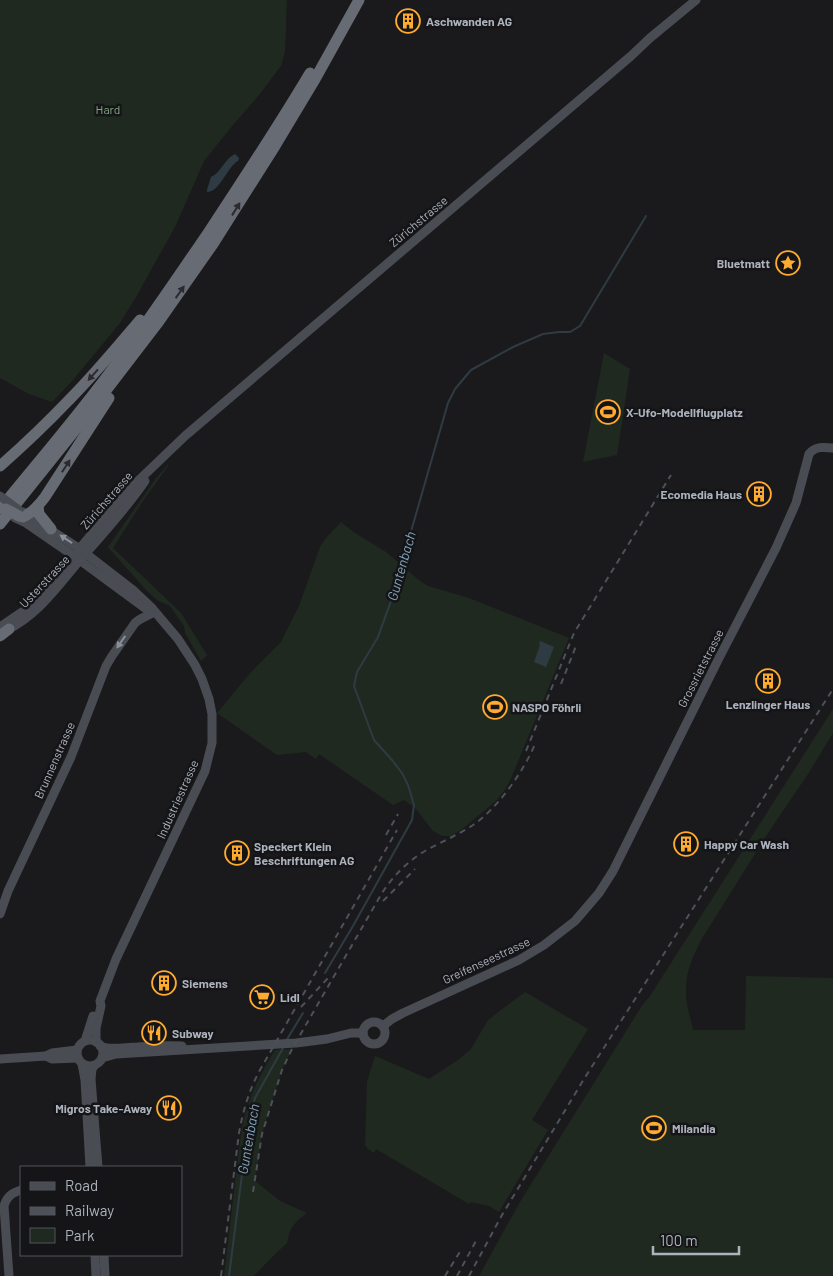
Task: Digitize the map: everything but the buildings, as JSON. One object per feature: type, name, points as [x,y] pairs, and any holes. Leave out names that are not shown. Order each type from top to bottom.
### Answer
[{"type":"highway","points":[[140,345],[97,417],[38,506],[20,514],[2,507],[82,409],[182,272],[264,147],[308,76],[351,0]]},
{"type":"highway","points":[[0,524],[162,318],[232,216],[314,81],[359,0]]},
{"type":"highway","points":[[0,466],[76,394],[182,272]]},
{"type":"highway","points":[[38,506],[39,514],[51,529]]},
{"type":"main road","name":"Zürichstrasse","points":[[80,555],[122,498],[185,436],[696,0]]},
{"type":"main road","name":"Grossrietstrasse","points":[[591,904],[621,856],[776,548],[796,503],[809,454],[814,449],[829,448]]},
{"type":"main road","points":[[0,496],[20,514],[26,523],[80,555]]},
{"type":"main road","points":[[20,514],[51,529],[80,555]]},
{"type":"main road","name":"Industriestrasse","points":[[80,555],[138,603],[154,612]]},
{"type":"main road","name":"Industriestrasse","points":[[79,1057],[80,1045],[85,1041],[95,1006],[100,1001],[116,959],[208,763],[212,743],[212,714],[209,699],[202,679],[184,647],[151,607],[133,590],[80,555]]},
{"type":"main road","name":"Usterstrasse","points":[[2,631],[29,616],[37,609],[80,555]]},
{"type":"main road","points":[[138,603],[138,620]]},
{"type":"main road","name":"Brunnenstrasse","points":[[0,914],[8,891],[79,737],[106,666],[138,620],[154,612]]},
{"type":"main road","name":"Greifenseestrasse","points":[[383,1026],[403,1013],[535,952],[563,931],[591,904]]},
{"type":"main road","name":"Industriestrasse","points":[[100,1001],[101,1006],[96,1028],[98,1044],[102,1050],[102,1058]]},
{"type":"main road","points":[[377,1022],[383,1026],[386,1034],[383,1041],[376,1045],[368,1043],[363,1033],[369,1023],[377,1022]]},
{"type":"main road","points":[[98,1166],[92,1070],[102,1058],[116,1054],[292,1044],[319,1041],[351,1033],[363,1033]]},
{"type":"main road","points":[[85,1041],[93,1040],[105,1048],[138,1046],[205,1048]]},
{"type":"main road","points":[[172,1052],[181,1046]]},
{"type":"main road","points":[[0,1059],[46,1056],[52,1053],[79,1057],[88,1066],[94,1066]]},
{"type":"main road","points":[[79,1057],[85,1080],[90,1166]]},
{"type":"main road","points":[[9,1276],[4,1206],[8,1196],[20,1190]]},
{"type":"main road","points":[[95,1256],[96,1276]]},
{"type":"main road","points":[[104,1256],[105,1276]]},
{"type":"green space","name":"Hard","points":[[0,0],[287,0],[285,51],[281,66],[204,161],[176,225],[120,323],[73,380],[52,402],[29,394],[0,378]]},
{"type":"green space","name":"X-Ufo-Modellflugplatz","points":[[604,353],[630,369],[617,455],[583,462]]},
{"type":"green space","points":[[168,464],[113,548],[181,613],[207,655],[201,661],[185,633],[184,626],[170,606],[157,600],[147,591],[108,547]]},
{"type":"green space","points":[[341,522],[386,552],[428,586],[469,598],[569,638],[506,788],[497,800],[451,836],[442,836],[433,831],[415,808],[404,800],[393,805],[319,754],[316,759],[306,752],[277,755],[217,713],[251,672],[281,642],[299,606],[320,547]]},
{"type":"green space","points":[[833,709],[833,733],[701,940],[689,969],[686,993],[693,1030],[745,1030],[746,976],[833,978],[833,1276],[479,1276],[520,1202],[643,1004],[650,996]]},
{"type":"green space","points":[[525,992],[588,1029],[532,1120],[548,1130],[499,1212],[489,1206],[471,1202],[469,1204],[376,1149],[374,1153],[367,1148],[365,1145],[367,1082],[375,1056],[429,1079],[471,1049],[488,1020]]},
{"type":"green space","points":[[292,1049],[282,1070],[262,1134],[255,1181],[280,1201],[307,1213],[292,1227],[287,1243],[254,1276],[224,1276],[241,1134],[246,1111],[258,1081],[275,1050]]},
{"type":"shaded area","points":[[235,154],[239,158],[238,161],[230,168],[216,188],[207,192],[211,177]]},
{"type":"shaded area","points":[[540,641],[554,647],[546,667],[534,662]]},
{"type":"waterway","name":"Guntenbach","points":[[325,973],[412,820],[414,805],[408,785],[402,773],[374,740],[354,686],[357,672],[378,637],[391,601],[448,403],[455,389],[471,370],[513,347],[543,334],[570,332],[580,326],[646,216]]},
{"type":"waterway","name":"Guntenbach","points":[[286,1041],[303,1013]]},
{"type":"waterway","name":"Guntenbach","points":[[229,1276],[249,1120],[255,1098],[283,1048]]},
{"type":"railway","points":[[526,751],[574,633],[671,475]]},
{"type":"railway","points":[[561,684],[576,646]]},
{"type":"railway","points":[[469,1276],[502,1215],[584,1079],[833,689]]},
{"type":"railway","points":[[253,1192],[262,1134],[282,1070],[292,1049],[382,893],[396,875],[413,859],[482,818],[509,789],[535,744]]},
{"type":"railway","points":[[386,835],[398,814]]},
{"type":"railway","points":[[221,1276],[239,1133],[250,1093],[260,1070],[397,830]]},
{"type":"railway","points":[[383,901],[415,869]]},
{"type":"railway","points":[[301,1007],[328,978]]},
{"type":"railway","points":[[457,1276],[477,1239]]},
{"type":"railway","points":[[445,1276],[461,1250]]},
{"type":"place","name":"Aschwanden AG","points":[[408,21]]},
{"type":"place","name":"Bluetmatt","points":[[788,263]]},
{"type":"place","name":"X-Ufo-Modellflugplatz","points":[[608,412]]},
{"type":"place","name":"Ecomedia Haus","points":[[759,494]]},
{"type":"place","name":"Lenzlinger Haus","points":[[768,681]]},
{"type":"place","name":"NASPO Föhrli","points":[[495,707]]},
{"type":"place","name":"Happy Car Wash","points":[[686,844]]},
{"type":"place","name":"Speckert Klein Beschriftungen AG","points":[[237,853]]},
{"type":"place","name":"Siemens","points":[[164,983]]},
{"type":"place","name":"Lidl","points":[[262,997]]},
{"type":"place","name":"Subway","points":[[154,1033]]},
{"type":"place","name":"Migros Take-Away","points":[[169,1108]]},
{"type":"place","name":"Milandia","points":[[654,1128]]}]
